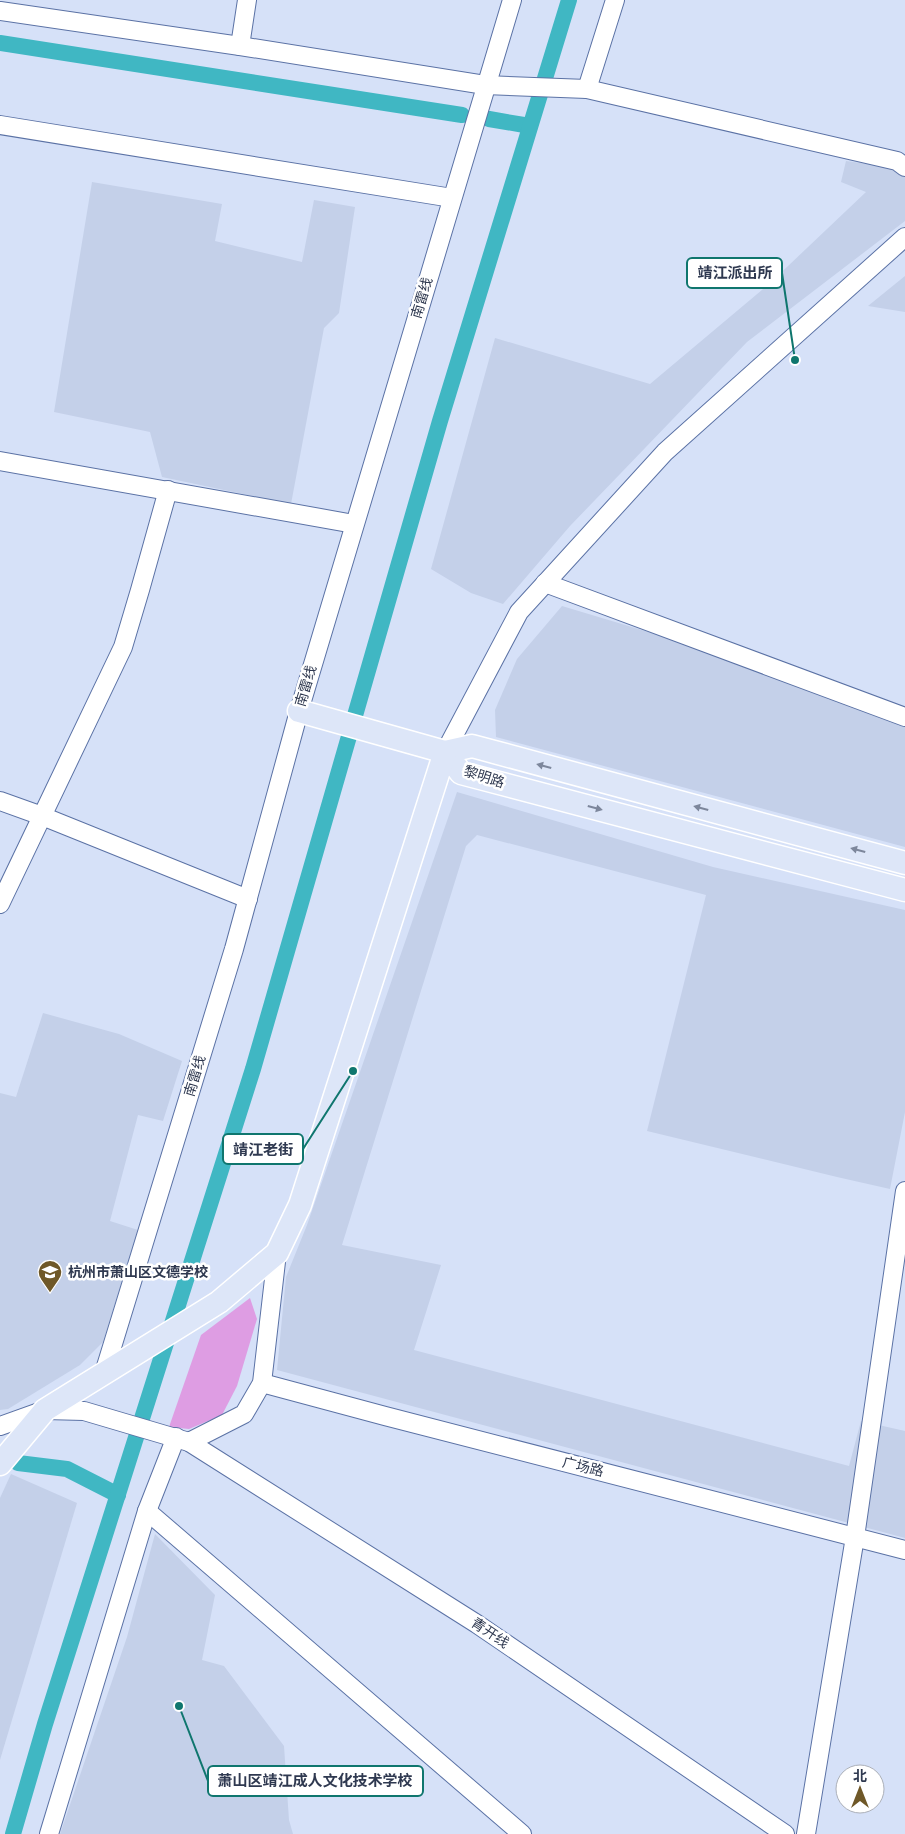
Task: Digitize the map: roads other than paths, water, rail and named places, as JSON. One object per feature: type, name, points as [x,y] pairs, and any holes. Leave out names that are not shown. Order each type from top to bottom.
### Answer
[{"type":"main road","points":[[0,1464],[45,1410],[211,1307],[277,1253],[300,1205],[445,752],[299,711]]},
{"type":"main road","name":"黎明路","points":[[905,863],[472,746],[445,752],[461,773],[905,890]]},
{"type":"street","points":[[240,46],[248,0]]},
{"type":"street","name":"南雷线","points":[[104,1374],[234,949],[299,711],[512,0]]},
{"type":"street","points":[[582,89],[615,0]]},
{"type":"street","points":[[0,11],[240,46],[485,85],[582,89],[897,161],[905,167]]},
{"type":"street","points":[[0,125],[452,198]]},
{"type":"street","points":[[445,752],[518,612],[665,452],[905,237]]},
{"type":"street","points":[[0,461],[354,524]]},
{"type":"street","points":[[0,904],[123,647],[168,490]]},
{"type":"street","points":[[546,583],[905,716]]},
{"type":"street","points":[[0,801],[248,899]]},
{"type":"street","points":[[806,1834],[854,1537],[905,1191]]},
{"type":"street","points":[[49,1834],[147,1511],[177,1438],[244,1414],[262,1383],[277,1253]]},
{"type":"street","name":"广场路","points":[[262,1383],[905,1550]]},
{"type":"street","points":[[0,1426],[45,1410]]},
{"type":"street","name":"青开线","points":[[45,1410],[84,1411],[177,1438],[477,1624],[785,1834]]},
{"type":"street","points":[[147,1511],[522,1834]]},
{"type":"waterway","points":[[13,1834],[45,1724],[253,1069],[440,421],[569,0]]},
{"type":"waterway","points":[[0,43],[462,115]]},
{"type":"waterway","points":[[489,119],[530,126]]},
{"type":"waterway","points":[[18,1463],[67,1469],[118,1495]]},
{"type":"place","name":"靖江派出所","points":[[795,360]]},
{"type":"place","name":"靖江老街","points":[[353,1071]]},
{"type":"place","name":"杭州市萧山区文德学校","points":[[50,1293]]},
{"type":"place","name":"萧山区靖江成人文化技术学校","points":[[179,1706]]}]
